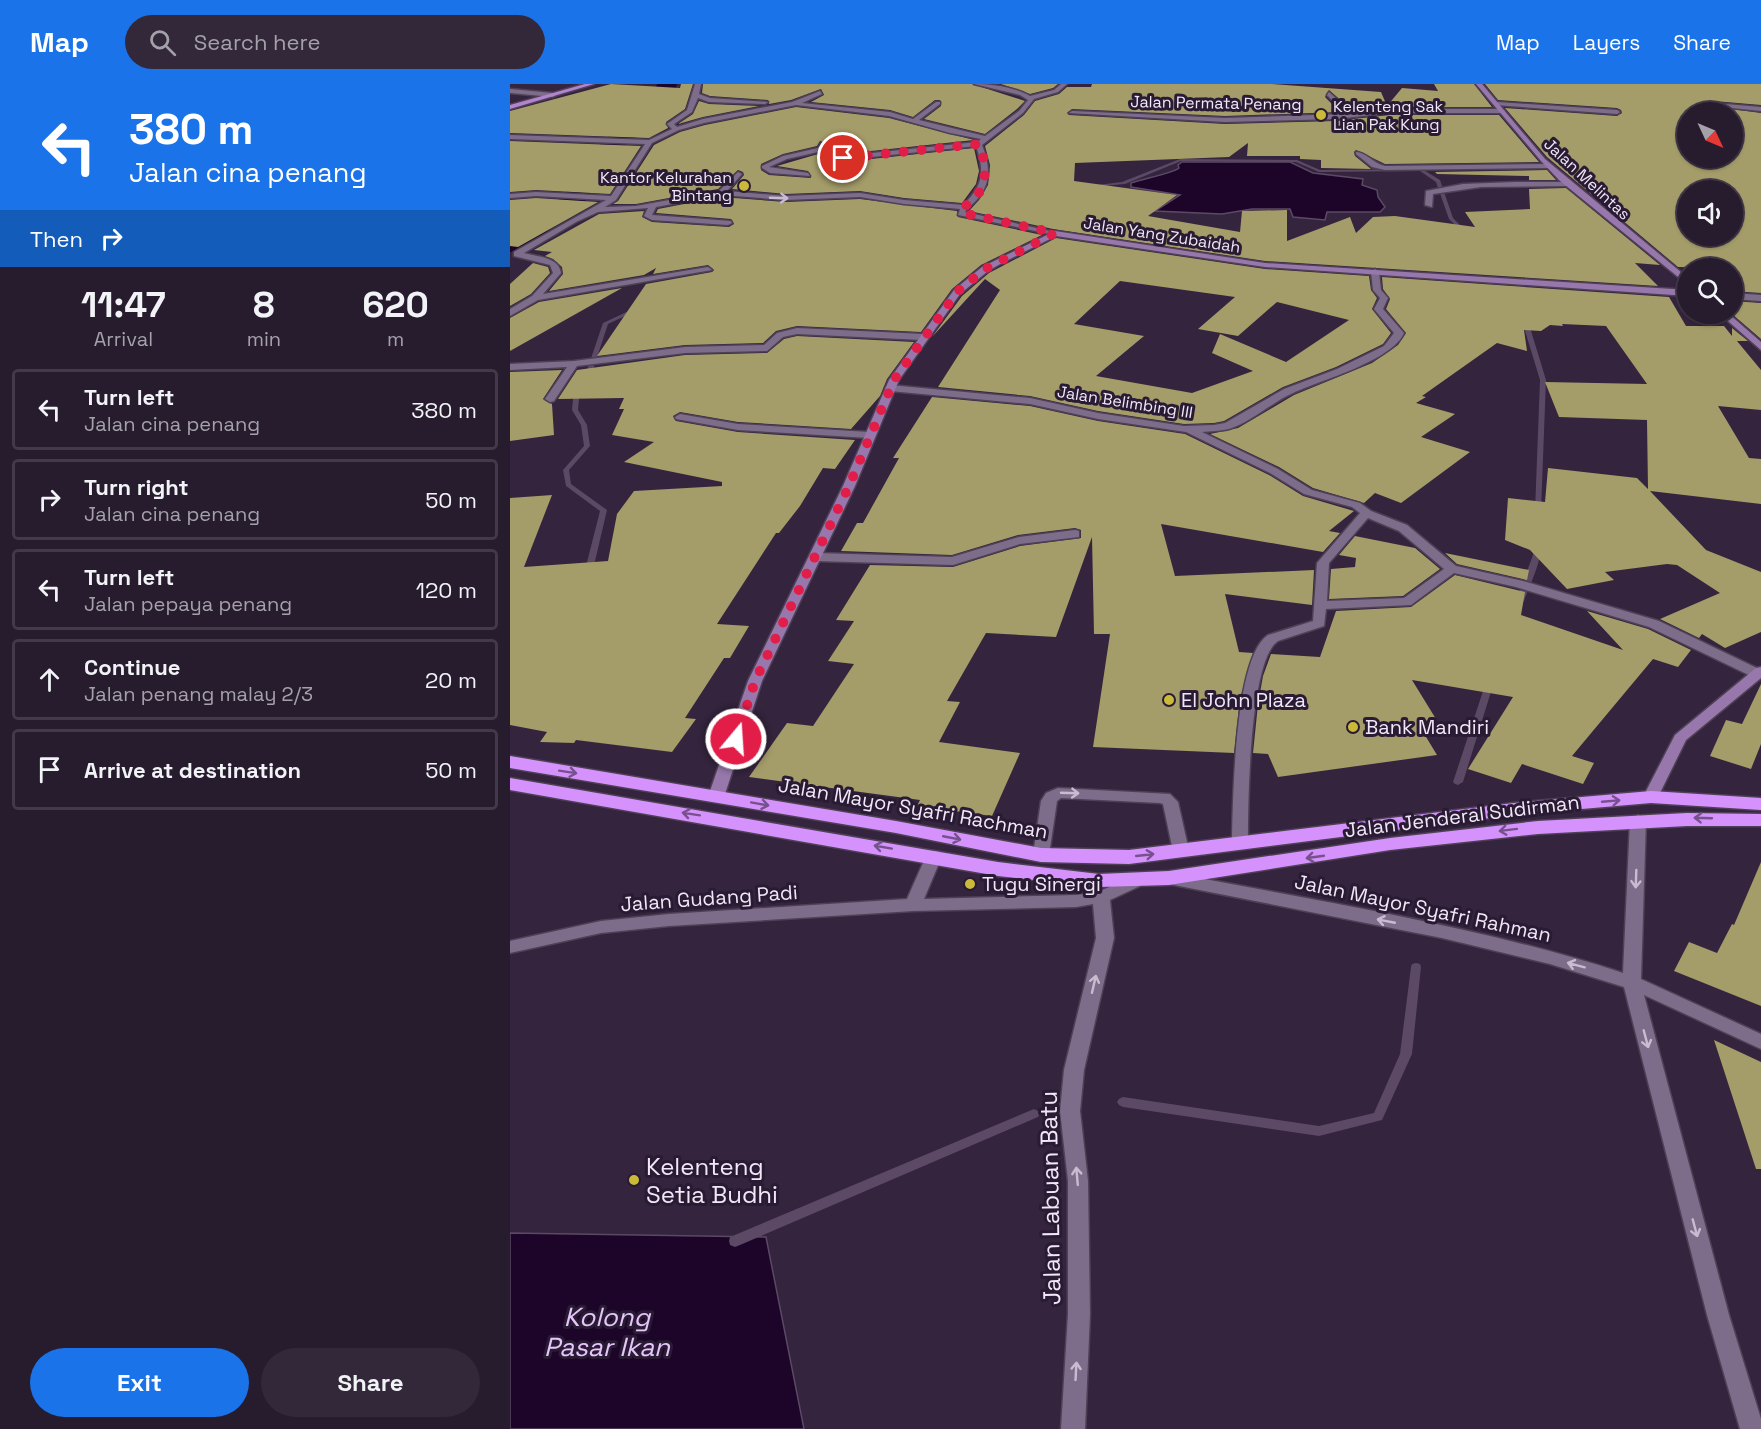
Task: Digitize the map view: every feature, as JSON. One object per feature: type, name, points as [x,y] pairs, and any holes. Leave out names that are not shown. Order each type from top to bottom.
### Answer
[{"type":"highway","name":"Jalan Mayor Syafri Rachman","points":[[510,762],[896,827],[1041,855],[1099,858],[1181,851],[1240,842]]},
{"type":"highway","points":[[510,784],[934,856],[1007,872],[1059,879],[1134,882],[1169,878]]},
{"type":"highway","name":"Jalan Jenderal Sudirman","points":[[1240,842],[1514,809],[1651,797],[1761,804]]},
{"type":"highway","name":"Jalan Jenderal Sudirman","points":[[1169,878],[1511,830],[1638,820],[1693,818],[1761,820]]},
{"type":"main road","points":[[510,107],[591,84]]},
{"type":"street","points":[[677,129],[670,124],[690,111],[698,84]]},
{"type":"street","points":[[977,84],[1013,91],[1031,98],[1056,91],[1064,84]]},
{"type":"street","name":"Jalan Melintas","points":[[1479,84],[1550,166],[1677,274]]},
{"type":"street","points":[[510,91],[553,95]]},
{"type":"street","points":[[510,137],[650,142],[677,129],[716,117],[794,104],[820,93]]},
{"type":"street","points":[[1329,93],[1350,115]]},
{"type":"street","points":[[696,95],[712,101],[794,104],[890,114],[982,141]]},
{"type":"street","points":[[808,175],[771,171],[764,167],[785,157],[821,147],[824,154],[843,158],[982,141],[1021,112],[1031,98]]},
{"type":"street","points":[[915,120],[938,103]]},
{"type":"street","points":[[1743,107],[1761,109]]},
{"type":"street","name":"Jalan Permata Penang","points":[[1072,113],[1225,120],[1500,108],[1617,112]]},
{"type":"street","points":[[982,141],[984,182],[979,194],[964,207],[962,213],[1055,233]]},
{"type":"street","points":[[513,253],[573,220],[597,210],[613,198],[650,142]]},
{"type":"street","points":[[1358,153],[1374,166],[1385,168],[1550,166]]},
{"type":"street","points":[[721,193],[738,174]]},
{"type":"street","points":[[1429,205],[1430,194],[1450,188],[1504,184],[1569,184]]},
{"type":"street","points":[[597,210],[653,206],[721,193],[786,198],[860,195],[904,202],[964,207]]},
{"type":"street","points":[[510,196],[613,198]]},
{"type":"street","points":[[653,206],[648,216],[652,218],[728,223]]},
{"type":"street","name":"Jalan Yang Zubaidah","points":[[716,797],[755,681],[849,486],[890,388],[923,336],[957,292],[985,269],[1055,233],[1243,263],[1677,292]]},
{"type":"street","points":[[510,313],[535,298],[557,273],[556,266],[549,261],[513,253]]},
{"type":"street","points":[[535,298],[708,270]]},
{"type":"street","name":"Jalan Belimbing III","points":[[890,388],[1030,400],[1098,416],[1190,430],[1228,426],[1288,391],[1340,372],[1393,344],[1399,333],[1378,310],[1384,298],[1377,290],[1375,272]]},
{"type":"street","points":[[1743,297],[1761,298]]},
{"type":"street","points":[[1735,324],[1761,347]]},
{"type":"street","points":[[510,367],[602,362],[685,350],[767,348],[780,335],[796,331],[923,336]]},
{"type":"street","points":[[550,399],[578,364]]},
{"type":"street","points":[[680,417],[738,427],[869,435]]},
{"type":"street","points":[[1190,430],[1274,471],[1308,492],[1356,505],[1367,513],[1405,529],[1452,569],[1542,590],[1654,624],[1759,673],[1691,726],[1680,738],[1651,797]]},
{"type":"street","points":[[1240,842],[1240,791],[1246,728],[1258,655],[1267,642],[1274,638],[1321,621],[1323,563],[1359,519],[1367,513]]},
{"type":"street","points":[[816,557],[953,561],[1019,541],[1076,534]]},
{"type":"street","points":[[1321,605],[1406,602],[1452,569]]},
{"type":"street","points":[[1041,855],[1051,797],[1058,793],[1164,798],[1170,802],[1181,851]]},
{"type":"street","points":[[1638,820],[1632,982],[1718,1315],[1752,1429]]},
{"type":"street","points":[[913,905],[934,856]]},
{"type":"street","name":"Jalan Mayor Syafri Rahman","points":[[1169,878],[1469,937],[1604,973],[1632,982],[1761,1042]]},
{"type":"street","name":"Jalan Gudang Padi","points":[[510,947],[601,927],[631,924],[913,905],[1076,901],[1101,897],[1134,882]]},
{"type":"street","name":"Jalan Labuan Batu","points":[[1073,1429],[1079,1314],[1078,1181],[1070,1111],[1074,1070],[1105,938],[1101,897]]},
{"type":"water","points":[[1182,162],[1290,162],[1313,173],[1363,179],[1362,185],[1377,190],[1378,197],[1385,207],[1380,212],[1327,212],[1325,220],[1293,217],[1290,209],[1252,209],[1222,214],[1155,211],[1180,195],[1131,187],[1131,183],[1176,170]]},
{"type":"water","name":"Kolong Pasar Ikan","points":[[510,1233],[766,1237],[804,1429],[510,1429]]},
{"type":"building","points":[[611,84],[680,88],[681,84],[693,84],[685,109],[666,122],[668,128],[649,138],[510,133],[510,111]]},
{"type":"building","points":[[703,84],[972,84],[1025,101],[985,134],[924,119],[941,106],[940,100],[935,100],[913,117],[890,110],[811,102],[824,95],[821,89],[791,100],[769,104],[768,100],[710,96],[702,93]]},
{"type":"building","points":[[1001,84],[1058,84],[1053,88],[1030,94]]},
{"type":"building","points":[[1092,84],[1272,84],[1381,92],[1387,106],[1402,88],[1438,91],[1434,84],[1474,84],[1492,107],[1390,107],[1353,111],[1329,90],[1325,97],[1340,112],[1225,116],[1072,109],[1067,113],[1069,115],[1225,124],[1335,121],[1390,115],[1499,115],[1539,162],[1385,164],[1356,150],[1355,156],[1371,169],[1321,168],[1321,160],[1300,159],[1300,156],[1247,156],[1248,143],[1229,157],[1075,163],[1074,181],[1177,195],[1148,216],[1240,232],[1242,211],[1287,210],[1287,241],[1350,217],[1356,233],[1373,217],[1395,216],[1475,227],[1465,212],[1530,209],[1529,189],[1566,188],[1660,265],[1635,263],[1658,286],[1265,261],[1053,229],[969,211],[988,185],[990,165],[985,146],[1024,115],[1035,101],[1059,94],[1067,87],[1091,87]]},
{"type":"building","points":[[1485,84],[1761,84],[1761,105],[1743,102],[1677,102],[1677,168],[1743,168],[1743,111],[1761,113],[1761,293],[1743,292],[1743,258],[1677,258],[1677,266],[1547,157],[1505,108],[1617,116],[1622,113],[1617,108],[1498,100]]},
{"type":"building","points":[[699,101],[709,104],[759,106],[678,124],[693,114]]},
{"type":"building","points":[[796,107],[889,118],[974,140],[843,154],[826,149],[825,143],[820,141],[817,146],[783,154],[761,164],[761,170],[769,175],[811,178],[808,171],[777,166],[818,154],[843,162],[974,148],[979,171],[976,184],[962,203],[904,198],[860,191],[786,194],[732,189],[744,175],[738,170],[718,189],[636,204],[613,204],[618,201],[654,145],[680,132],[705,125]]},
{"type":"building","points":[[510,141],[641,146],[610,194],[536,190],[510,192]]},
{"type":"building","points":[[1547,170],[1556,180],[1529,180],[1529,176],[1437,174],[1435,172]]},
{"type":"building","points":[[721,197],[786,202],[860,199],[957,211],[958,217],[1042,235],[981,265],[952,289],[921,332],[797,326],[776,331],[763,343],[685,345],[597,356],[646,284],[714,270],[708,265],[653,274],[656,268],[644,275],[549,291],[563,274],[562,267],[553,259],[545,256],[552,252],[534,250],[599,214],[644,211],[642,217],[652,222],[729,227],[734,224],[731,219],[656,213],[658,209]]},
{"type":"building","points":[[536,198],[598,202],[518,247],[510,246],[510,200]]},
{"type":"building","points":[[1056,238],[1265,269],[1369,276],[1371,290],[1377,298],[1372,309],[1391,333],[1383,344],[1336,367],[1283,387],[1224,421],[1214,423],[1184,424],[1098,411],[1030,396],[938,387],[1000,290],[985,279],[932,337],[962,296],[989,273]],"holes":[[[1120,281],[1235,297],[1198,329],[1238,336],[1277,302],[1349,320],[1286,362],[1220,334],[1212,353],[1253,371],[1192,393],[1096,376],[1144,336],[1074,324]]]},
{"type":"building","points":[[533,263],[548,267],[550,273],[531,294],[510,306],[510,284]]},
{"type":"building","points":[[1382,277],[1669,297],[1677,311],[1677,324],[1724,326],[1732,336],[1732,328],[1748,341],[1737,341],[1761,370],[1761,410],[1718,406],[1749,458],[1761,459],[1761,504],[1650,491],[1706,550],[1761,572],[1761,632],[1725,648],[1702,634],[1699,638],[1660,619],[1720,593],[1677,565],[1667,564],[1605,572],[1614,580],[1567,589],[1530,550],[1505,540],[1508,498],[1545,502],[1548,468],[1637,478],[1648,489],[1647,420],[1559,417],[1545,382],[1647,384],[1606,326],[1562,324],[1563,326],[1550,325],[1541,331],[1524,330],[1527,351],[1497,343],[1422,396],[1426,397],[1416,403],[1455,414],[1421,437],[1470,452],[1401,503],[1375,493],[1364,503],[1313,488],[1279,467],[1210,434],[1238,428],[1294,395],[1372,363],[1398,345],[1406,333],[1386,309],[1390,299],[1383,289]]},
{"type":"building","points":[[622,288],[510,351],[510,318],[539,302]]},
{"type":"building","points":[[1743,302],[1761,303],[1761,339],[1743,323]]},
{"type":"building","points":[[797,336],[914,342],[887,379],[880,396],[851,429],[738,422],[680,412],[673,416],[676,421],[738,432],[855,440],[835,469],[823,468],[800,506],[779,533],[776,533],[717,624],[749,626],[730,658],[724,658],[685,718],[696,719],[672,752],[576,740],[574,743],[540,742],[547,732],[510,725],[510,498],[552,495],[524,567],[608,561],[617,514],[634,491],[722,486],[722,482],[624,462],[654,442],[612,435],[624,409],[619,409],[624,398],[558,399],[577,370],[685,355],[767,353],[784,339]]},
{"type":"building","points":[[562,370],[543,399],[552,404],[554,435],[510,441],[510,372]]},
{"type":"building","points":[[932,397],[1030,406],[1098,421],[1185,434],[1269,475],[1303,496],[1354,511],[1329,531],[1340,533],[1323,552],[1161,524],[1175,576],[1314,570],[1312,605],[1225,594],[1239,652],[1253,653],[1240,699],[1234,753],[1093,747],[1110,634],[1094,634],[1092,537],[1056,637],[986,633],[947,701],[960,702],[939,742],[1020,753],[992,816],[917,806],[920,800],[749,777],[787,723],[813,726],[854,664],[828,661],[854,621],[836,620],[870,565],[953,567],[1020,546],[1081,538],[1081,530],[1075,528],[1018,535],[952,555],[841,551],[857,523],[863,523],[899,458],[893,458]]},
{"type":"building","points":[[1355,536],[1415,548],[1440,569],[1403,596],[1329,599],[1331,569],[1355,567],[1356,558],[1339,555]]},
{"type":"building","points":[[1445,553],[1529,570],[1527,580],[1457,564]]},
{"type":"building","points":[[1455,575],[1525,592],[1521,615],[1623,650],[1587,611],[1648,629],[1691,650],[1678,667],[1653,659],[1572,756],[1594,763],[1583,784],[1522,764],[1511,783],[1468,769],[1513,697],[1412,680],[1436,719],[1417,722],[1437,755],[1278,777],[1268,754],[1253,753],[1263,676],[1271,654],[1320,657],[1336,611],[1411,607]]},
{"type":"building","points":[[1761,684],[1761,744],[1751,769],[1710,756],[1726,720],[1742,724]]},
{"type":"building","points":[[1761,862],[1761,1006],[1674,971],[1689,942],[1717,953],[1732,924],[1734,925]]},
{"type":"building","points":[[1714,1040],[1761,1062],[1761,1169],[1756,1169]]},
{"type":"waterway","points":[[510,244],[571,203],[611,145],[659,111],[667,84]]},
{"type":"waterway","points":[[1091,186],[1123,183],[1180,160],[1297,161],[1319,171],[1421,170],[1438,181],[1451,219],[1465,232]]},
{"type":"waterway","points":[[587,379],[606,323],[635,310]]},
{"type":"waterway","points":[[1525,321],[1543,380],[1538,511]]},
{"type":"waterway","points":[[577,388],[575,410],[584,425],[587,446],[566,470],[568,485],[604,510],[588,574]]},
{"type":"waterway","points":[[1520,601],[1537,555],[1537,546]]},
{"type":"waterway","points":[[1458,782],[1490,682]]},
{"type":"waterway","points":[[1123,1102],[1319,1131],[1378,1117],[1406,1054],[1416,967]]},
{"type":"waterway","points":[[735,1241],[1034,1114]]},
{"type":"place","name":"Kelenteng Sak Lian Pak Kung","points":[[1321,115]]},
{"type":"place","name":"Kantor Kelurahan Bintang","points":[[744,186]]},
{"type":"place","name":"El John Plaza","points":[[1169,700]]},
{"type":"place","name":"Bank Mandiri","points":[[1353,727]]},
{"type":"place","name":"Tugu Sinergi","points":[[970,884]]},
{"type":"place","name":"Kelenteng Setia Budhi","points":[[634,1180]]},
{"type":"route","points":[[736,739],[755,681],[849,486],[894,380],[923,336],[957,292],[985,269],[1055,233],[962,213],[964,207],[979,194],[984,182],[985,166],[979,144],[938,146],[859,158],[843,158]]}]
